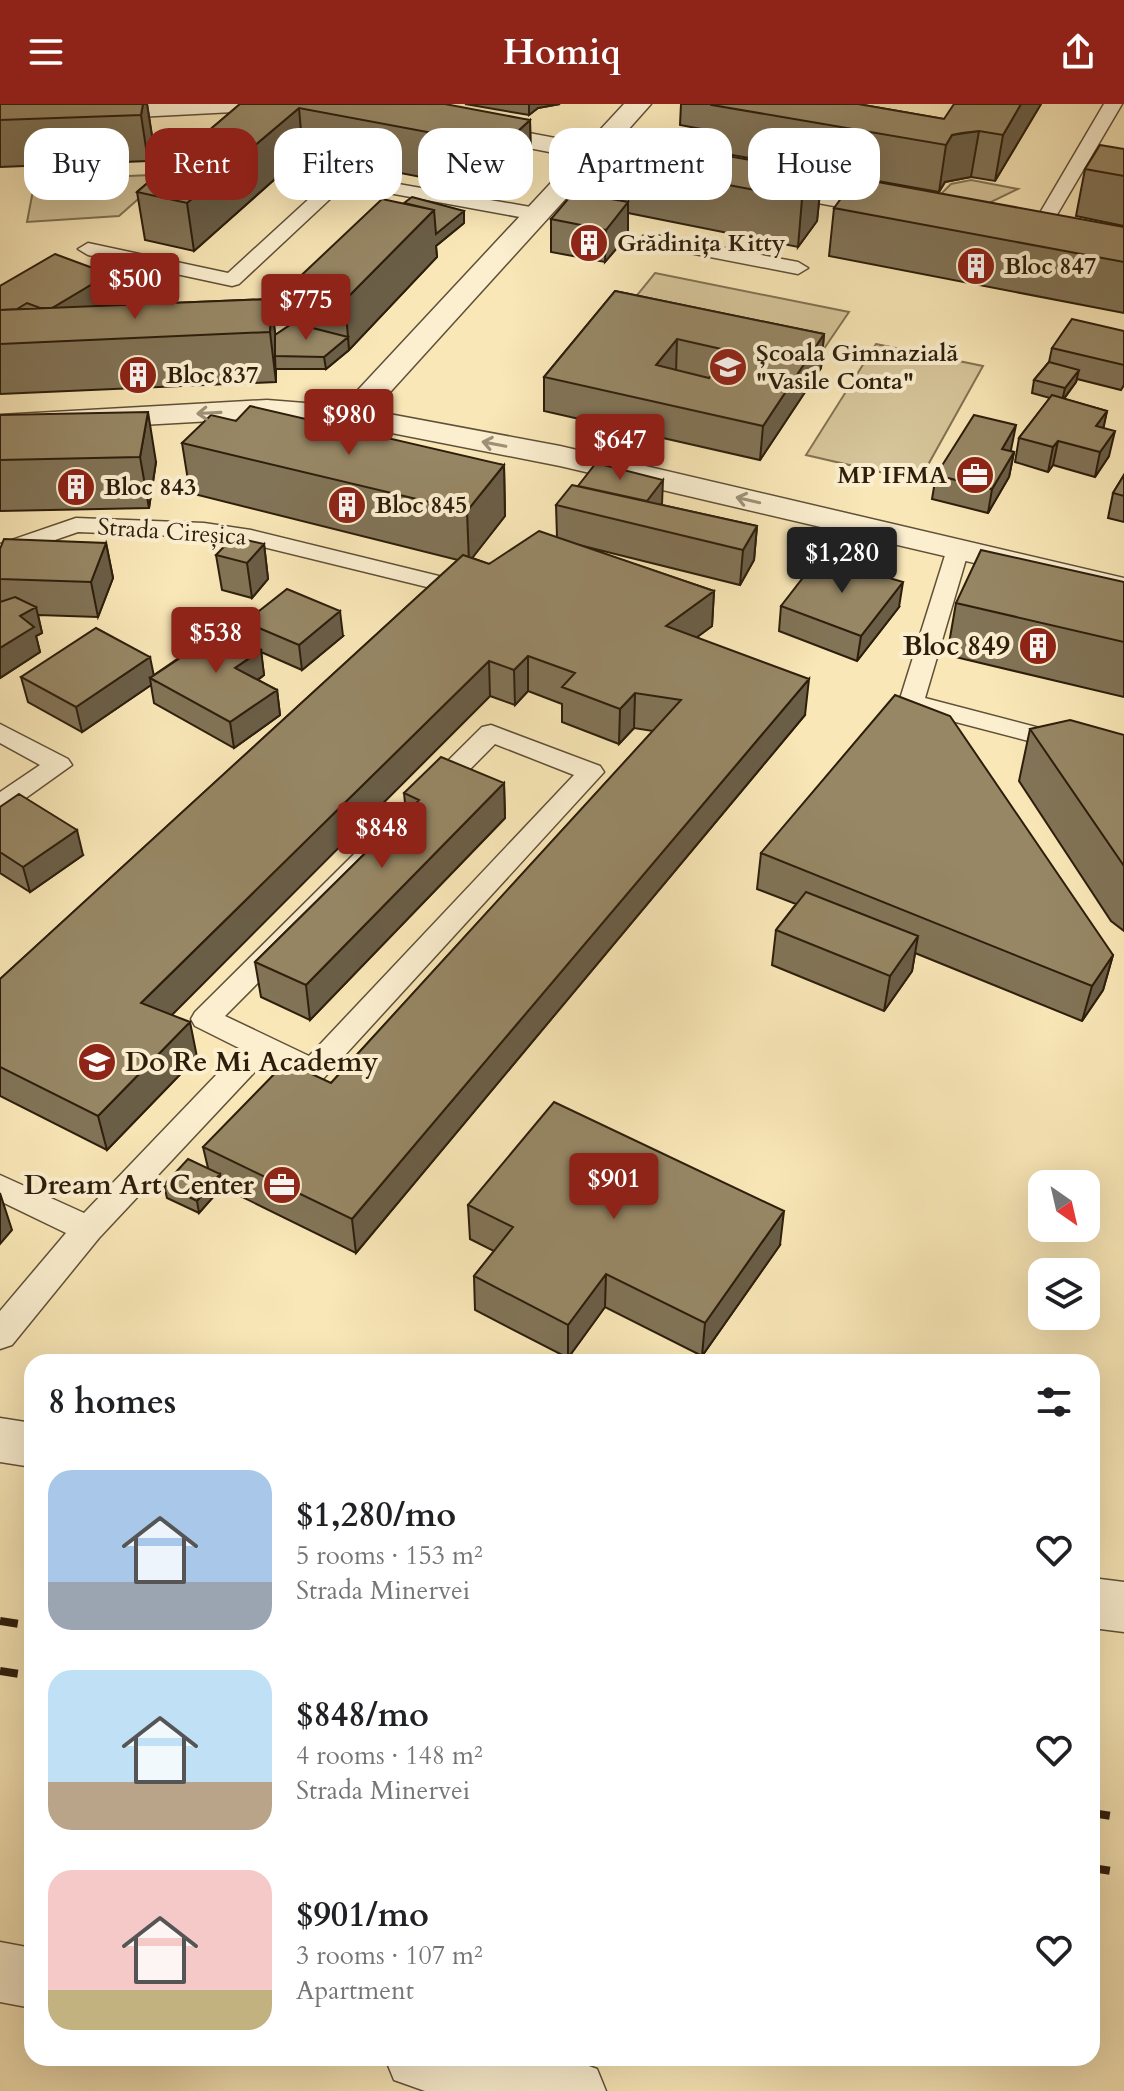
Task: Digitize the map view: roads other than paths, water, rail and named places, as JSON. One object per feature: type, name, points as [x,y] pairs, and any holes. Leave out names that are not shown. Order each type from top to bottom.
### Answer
[{"type":"street","points":[[0,116],[118,107],[234,104]]},
{"type":"street","points":[[617,128],[638,104]]},
{"type":"street","points":[[445,125],[549,144]]},
{"type":"street","points":[[734,179],[931,216]]},
{"type":"street","points":[[351,416],[550,200]]},
{"type":"street","points":[[1006,230],[1065,240]]},
{"type":"street","points":[[0,424],[267,409],[351,416],[560,456],[1124,588]]},
{"type":"street","points":[[0,1440],[24,1444]]},
{"type":"street","points":[[1100,1604],[1124,1607]]},
{"type":"street","points":[[0,1972],[24,1976]]},
{"type":"street","points":[[455,2066],[575,2091]]},
{"type":"lane","points":[[1036,235],[1113,104]]},
{"type":"lane","points":[[88,249],[232,280],[341,179],[536,214]]},
{"type":"lane","points":[[650,240],[798,268]]},
{"type":"lane","name":"Strada Cireșica","points":[[0,552],[76,525],[204,530],[251,537],[439,583]]},
{"type":"lane","points":[[958,549],[911,702],[1025,743],[1124,758]]},
{"type":"lane","points":[[0,732],[59,765],[0,804]]},
{"type":"lane","points":[[491,733],[591,772],[313,1071],[261,1046],[205,1019],[491,733]]},
{"type":"lane","points":[[0,1335],[88,1229],[261,1046]]},
{"type":"lane","points":[[0,1187],[88,1229]]},
{"type":"railway","points":[[0,1621],[24,1625]]},
{"type":"railway","points":[[0,1671],[24,1675]]},
{"type":"railway","points":[[1100,1814],[1124,1818]]},
{"type":"railway","points":[[1100,1869],[1124,1873]]},
{"type":"place","name":"Grădinița Kitty","points":[[589,243]]},
{"type":"place","name":"Bloc 847","points":[[976,266]]},
{"type":"place","name":"Școala Gimnazială \"Vasile Conta\"","points":[[728,367]]},
{"type":"place","name":"Bloc 837","points":[[138,375]]},
{"type":"place","name":"MP IFMA","points":[[975,475]]},
{"type":"place","name":"Bloc 843","points":[[76,487]]},
{"type":"place","name":"Bloc 845","points":[[347,505]]},
{"type":"place","name":"Bloc 849","points":[[1038,646]]},
{"type":"place","name":"Do Re Mi Academy","points":[[97,1062]]},
{"type":"place","name":"Dream Art Center","points":[[282,1185]]}]
